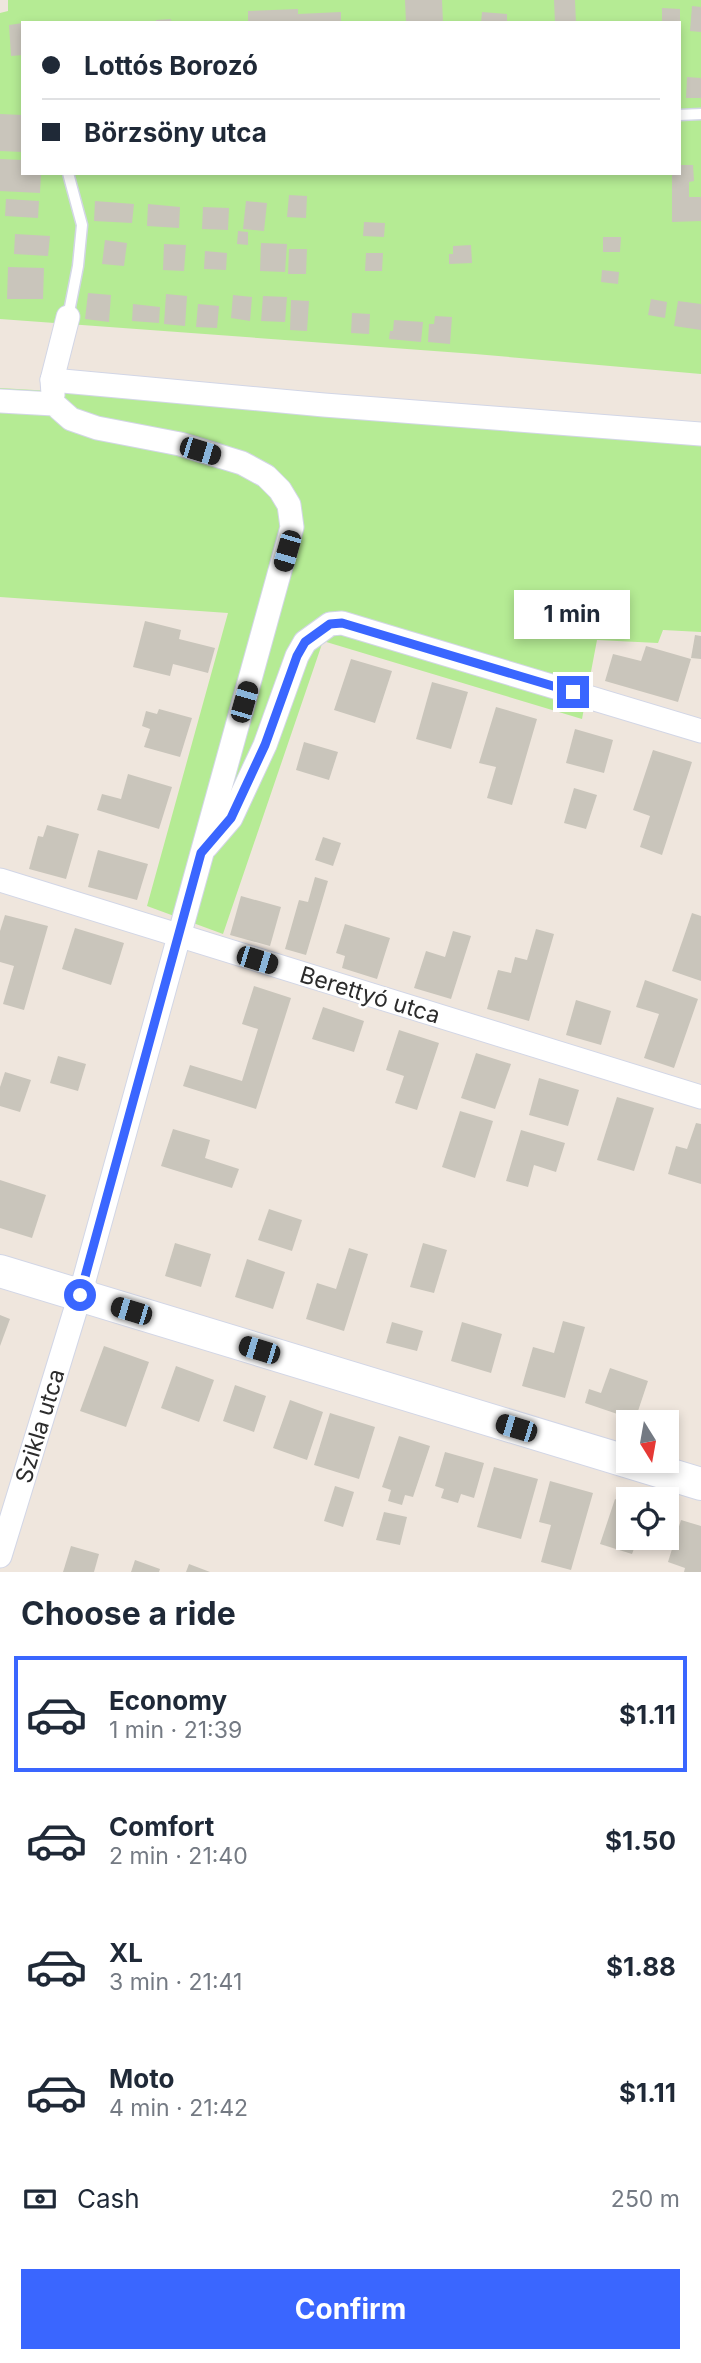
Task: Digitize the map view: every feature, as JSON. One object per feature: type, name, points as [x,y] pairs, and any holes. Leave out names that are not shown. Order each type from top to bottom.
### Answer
[{"type":"main road","points":[[0,1271],[701,1484]]},
{"type":"street","points":[[0,401],[54,404],[52,380],[68,317]]},
{"type":"street","points":[[52,380],[324,405],[701,434]]},
{"type":"street","name":"Szikla utca","points":[[0,1556],[80,1295],[292,527],[289,505],[280,490],[266,476],[242,463],[180,444],[97,428],[71,419],[54,404]]},
{"type":"street","points":[[201,853],[231,818],[265,745],[297,656],[305,642],[330,624],[342,623],[701,731]]},
{"type":"street","name":"Berettyó utca","points":[[0,880],[701,1097]]},
{"type":"lane","points":[[681,115],[701,114]]},
{"type":"lane","points":[[68,317],[78,267],[82,225],[69,175]]},
{"type":"green space","points":[[8,0],[701,0],[701,374],[475,354],[0,319],[0,13],[8,11]]},
{"type":"green space","points":[[0,388],[701,429],[701,632],[663,630],[658,643],[597,640],[582,719],[323,641],[223,934],[147,906],[228,613],[0,597]]},
{"type":"building","points":[[405,0],[442,0],[443,21],[406,21]]},
{"type":"building","points":[[554,0],[575,0],[576,21],[555,21]]},
{"type":"building","points":[[692,6],[701,7],[701,32],[690,31]]},
{"type":"building","points":[[662,8],[680,9],[680,21],[662,21]]},
{"type":"building","points":[[298,9],[298,14],[341,12],[341,21],[248,21],[248,11]]},
{"type":"building","points":[[482,12],[507,14],[507,21],[481,21]]},
{"type":"building","points":[[21,23],[21,55],[11,56],[9,25]]},
{"type":"building","points":[[687,77],[701,78],[701,98],[686,98]]},
{"type":"building","points":[[0,114],[21,115],[21,152],[0,151]]},
{"type":"building","points":[[0,159],[21,160],[21,175],[41,175],[40,193],[0,191]]},
{"type":"building","points":[[681,165],[693,165],[694,181],[689,182],[689,197],[701,197],[701,221],[672,222],[672,175],[681,175]]},
{"type":"building","points":[[289,195],[307,196],[306,218],[287,217]]},
{"type":"building","points":[[6,199],[39,201],[38,218],[5,216]]},
{"type":"building","points":[[95,201],[134,204],[132,223],[94,221]]},
{"type":"building","points":[[246,201],[267,203],[264,231],[243,229]]},
{"type":"building","points":[[148,204],[180,207],[179,228],[147,226]]},
{"type":"building","points":[[203,207],[229,208],[228,230],[202,229]]},
{"type":"building","points":[[364,222],[385,223],[384,237],[363,236]]},
{"type":"building","points":[[238,231],[248,232],[248,245],[237,244]]},
{"type":"building","points":[[15,234],[50,236],[48,256],[14,254]]},
{"type":"building","points":[[603,237],[621,237],[620,252],[603,252]]},
{"type":"building","points":[[105,240],[127,243],[124,266],[102,264]]},
{"type":"building","points":[[261,243],[287,244],[285,272],[260,271]]},
{"type":"building","points":[[164,244],[186,245],[184,271],[163,270]]},
{"type":"building","points":[[471,245],[472,263],[449,264],[449,254],[453,254],[453,246]]},
{"type":"building","points":[[289,249],[307,249],[306,274],[288,274]]},
{"type":"building","points":[[205,251],[227,253],[226,270],[204,269]]},
{"type":"building","points":[[366,253],[383,253],[382,271],[365,271]]},
{"type":"building","points":[[8,267],[44,268],[43,299],[7,299]]},
{"type":"building","points":[[602,270],[619,272],[618,284],[601,282]]},
{"type":"building","points":[[88,293],[111,295],[109,322],[85,319]]},
{"type":"building","points":[[166,294],[187,296],[185,326],[164,324]]},
{"type":"building","points":[[233,295],[252,297],[250,321],[231,318]]},
{"type":"building","points":[[263,296],[287,297],[285,322],[261,321]]},
{"type":"building","points":[[651,299],[667,302],[665,318],[648,315]]},
{"type":"building","points":[[291,300],[309,301],[307,331],[290,330]]},
{"type":"building","points":[[678,301],[701,304],[701,330],[674,326]]},
{"type":"building","points":[[133,304],[160,307],[159,323],[132,321]]},
{"type":"building","points":[[198,304],[219,306],[217,328],[196,327]]},
{"type":"building","points":[[352,313],[370,314],[369,334],[351,333]]},
{"type":"building","points":[[435,316],[452,317],[450,344],[428,342],[429,324],[434,324]]},
{"type":"building","points":[[394,320],[423,322],[421,342],[389,339]]},
{"type":"building","points":[[145,621],[181,630],[179,639],[215,648],[208,673],[173,664],[170,676],[133,667]]},
{"type":"building","points":[[695,635],[701,636],[701,659],[691,658]]},
{"type":"building","points":[[646,646],[691,659],[678,702],[605,681],[613,654],[641,661]]},
{"type":"building","points":[[351,659],[392,671],[375,723],[334,710]]},
{"type":"building","points":[[432,682],[468,692],[451,749],[416,739]]},
{"type":"building","points":[[496,707],[537,719],[512,805],[487,798],[496,767],[479,763]]},
{"type":"building","points":[[159,709],[192,718],[180,757],[144,747],[150,729],[142,726],[146,711],[157,714]]},
{"type":"building","points":[[575,729],[613,740],[604,773],[566,763]]},
{"type":"building","points":[[304,742],[338,752],[329,780],[296,770]]},
{"type":"building","points":[[653,750],[692,762],[662,855],[640,847],[650,816],[633,810]]},
{"type":"building","points":[[128,774],[172,787],[159,829],[97,810],[102,794],[121,799]]},
{"type":"building","points":[[574,788],[597,795],[586,829],[564,823]]},
{"type":"building","points":[[47,825],[79,834],[66,879],[29,869],[38,836],[43,837]]},
{"type":"building","points":[[323,837],[341,843],[333,866],[315,860]]},
{"type":"building","points":[[98,850],[148,864],[137,900],[88,887]]},
{"type":"building","points":[[315,877],[328,881],[306,955],[285,949],[299,900],[308,902]]},
{"type":"building","points":[[241,896],[281,907],[270,946],[230,935]]},
{"type":"building","points":[[692,913],[701,916],[701,981],[672,971]]},
{"type":"building","points":[[5,915],[48,926],[24,1010],[3,1004],[14,966],[0,962],[0,931]]},
{"type":"building","points":[[345,924],[390,938],[377,979],[342,968],[345,956],[336,953]]},
{"type":"building","points":[[75,928],[124,943],[111,985],[62,969]]},
{"type":"building","points":[[536,929],[554,934],[529,1021],[487,1009],[498,970],[511,973],[515,957],[527,960]]},
{"type":"building","points":[[453,931],[471,936],[451,999],[414,988],[426,951],[445,957]]},
{"type":"building","points":[[645,980],[698,999],[674,1068],[644,1058],[659,1014],[636,1007]]},
{"type":"building","points":[[254,986],[291,998],[256,1109],[183,1086],[190,1065],[242,1081],[258,1029],[242,1024]]},
{"type":"building","points":[[576,1000],[611,1011],[601,1045],[566,1035]]},
{"type":"building","points":[[323,1007],[364,1021],[354,1052],[312,1039]]},
{"type":"building","points":[[399,1030],[439,1043],[417,1110],[395,1103],[404,1076],[386,1070]]},
{"type":"building","points":[[476,1053],[511,1064],[495,1109],[461,1098]]},
{"type":"building","points":[[58,1056],[86,1064],[78,1091],[50,1083]]},
{"type":"building","points":[[5,1072],[31,1080],[20,1112],[0,1106],[0,1087]]},
{"type":"building","points":[[539,1078],[579,1090],[568,1126],[529,1115]]},
{"type":"building","points":[[617,1097],[654,1108],[634,1171],[597,1160]]},
{"type":"building","points":[[460,1111],[493,1121],[475,1178],[442,1167]]},
{"type":"building","points":[[696,1123],[701,1124],[701,1184],[668,1174],[676,1146],[687,1149]]},
{"type":"building","points":[[173,1129],[210,1140],[205,1158],[239,1169],[232,1188],[161,1166]]},
{"type":"building","points":[[521,1130],[565,1143],[556,1172],[534,1165],[528,1187],[506,1181]]},
{"type":"building","points":[[0,1180],[46,1195],[32,1238],[0,1228]]},
{"type":"building","points":[[269,1209],[302,1220],[292,1251],[258,1240]]},
{"type":"building","points":[[175,1243],[211,1254],[201,1287],[165,1276]]},
{"type":"building","points":[[423,1243],[447,1250],[434,1293],[410,1287]]},
{"type":"building","points":[[349,1248],[368,1254],[344,1331],[306,1319],[317,1283],[336,1289]]},
{"type":"building","points":[[247,1259],[285,1272],[273,1309],[235,1297]]},
{"type":"building","points":[[0,1315],[10,1319],[0,1346]]},
{"type":"building","points":[[563,1321],[585,1327],[565,1398],[522,1386],[533,1347],[554,1353]]},
{"type":"building","points":[[392,1322],[423,1331],[417,1351],[386,1343]]},
{"type":"building","points":[[462,1322],[502,1334],[491,1373],[451,1361]]},
{"type":"building","points":[[104,1346],[149,1362],[126,1427],[80,1411]]},
{"type":"building","points":[[176,1366],[214,1380],[199,1422],[161,1408]]},
{"type":"building","points":[[610,1368],[648,1381],[638,1410],[616,1410],[616,1414],[585,1403],[589,1389],[601,1393]]},
{"type":"building","points":[[235,1385],[266,1396],[254,1432],[223,1421]]},
{"type":"building","points":[[290,1400],[323,1412],[307,1460],[273,1448]]},
{"type":"building","points":[[330,1413],[375,1427],[359,1479],[314,1465]]},
{"type":"building","points":[[399,1436],[430,1446],[413,1497],[405,1495],[402,1505],[388,1501],[391,1490],[382,1487]]},
{"type":"building","points":[[445,1452],[484,1463],[474,1498],[461,1494],[458,1503],[441,1498],[444,1489],[435,1486]]},
{"type":"building","points":[[494,1467],[538,1479],[521,1539],[477,1527]]},
{"type":"building","points":[[550,1481],[593,1493],[571,1570],[541,1562],[551,1525],[539,1522]]},
{"type":"building","points":[[335,1486],[354,1492],[343,1527],[324,1521]]},
{"type":"building","points":[[615,1499],[616,1549],[600,1544]]},
{"type":"building","points":[[384,1512],[407,1517],[400,1545],[376,1540]]},
{"type":"building","points":[[681,1520],[701,1526],[701,1572],[684,1572],[685,1568],[668,1562],[672,1550],[679,1550]]},
{"type":"building","points":[[71,1546],[99,1554],[94,1572],[63,1572]]},
{"type":"building","points":[[135,1560],[160,1569],[159,1572],[131,1572]]},
{"type":"building","points":[[189,1564],[210,1572],[186,1572]]},
{"type":"route","points":[[80,1295],[201,853],[231,818],[265,745],[297,656],[305,642],[330,624],[342,623],[573,692]]}]
